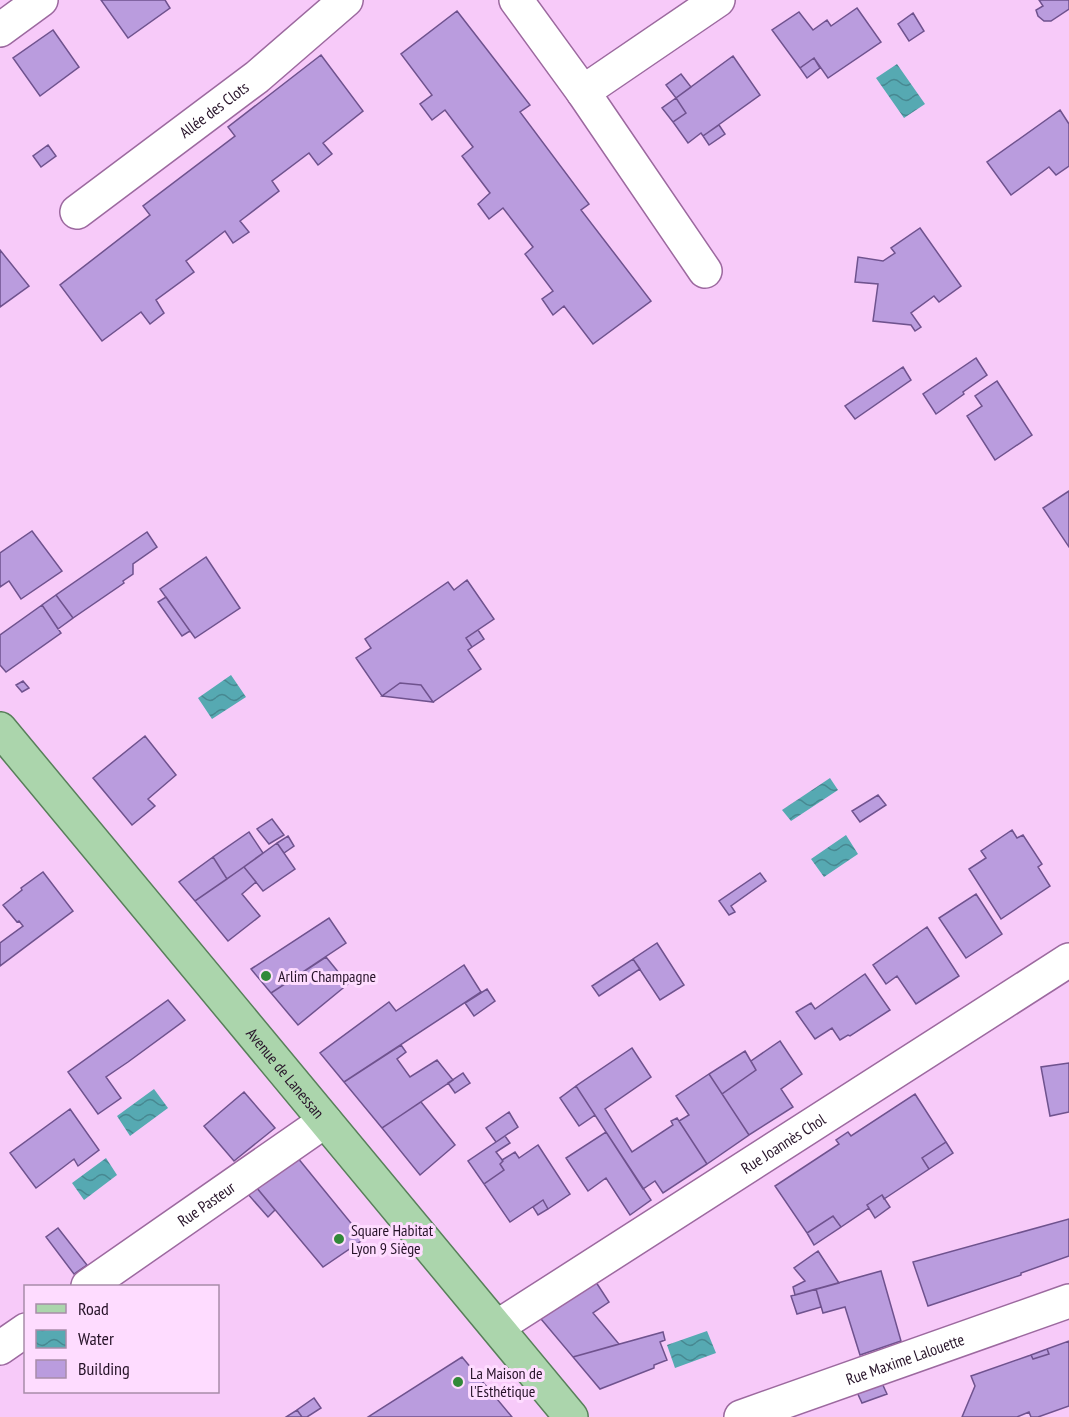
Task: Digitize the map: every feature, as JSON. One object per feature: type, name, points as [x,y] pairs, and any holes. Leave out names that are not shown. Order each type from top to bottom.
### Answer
[{"type":"main road","name":"Avenue de Lanessan","points":[[0,729],[571,1417]]},
{"type":"street","points":[[0,30],[42,0]]},
{"type":"street","name":"Allée des Clots","points":[[77,212],[257,77],[346,0]]},
{"type":"street","points":[[516,0],[583,92],[705,271]]},
{"type":"street","points":[[583,92],[718,0]]},
{"type":"street","name":"Rue Joannès Chol","points":[[497,1327],[1069,960]]},
{"type":"street","name":"Rue Pasteur","points":[[91,1285],[325,1121]]},
{"type":"street","name":"Rue Maxime Lalouette","points":[[741,1417],[1069,1301]]},
{"type":"street","points":[[0,1348],[24,1331]]},
{"type":"water","points":[[897,64],[925,104],[904,118],[876,78]]},
{"type":"water","points":[[231,675],[246,697],[212,719],[198,698]]},
{"type":"water","points":[[830,778],[838,790],[791,821],[782,810]]},
{"type":"water","points":[[846,835],[858,854],[824,877],[811,859]]},
{"type":"water","points":[[154,1089],[168,1108],[130,1136],[117,1116]]},
{"type":"water","points":[[106,1158],[117,1175],[84,1200],[72,1183]]},
{"type":"water","points":[[707,1331],[716,1353],[675,1368],[667,1345]]},
{"type":"building","points":[[101,0],[165,0],[170,8],[128,38]]},
{"type":"building","points":[[1039,0],[1069,0],[1069,9],[1051,21],[1044,21],[1038,16],[1036,10],[1043,6]]},
{"type":"building","points":[[857,8],[881,42],[828,78],[814,58],[800,68],[772,30],[799,12],[813,30],[827,20],[831,26]]},
{"type":"building","points":[[457,11],[530,105],[520,112],[589,204],[581,210],[651,301],[593,344],[564,306],[553,315],[542,299],[553,291],[525,254],[533,247],[503,208],[489,219],[478,204],[490,193],[462,156],[473,147],[445,110],[432,120],[420,104],[432,95],[401,54]]},
{"type":"building","points":[[913,13],[924,31],[909,41],[898,24]]},
{"type":"building","points":[[53,30],[79,67],[40,96],[13,58]]},
{"type":"building","points":[[321,55],[363,111],[323,143],[332,154],[318,165],[309,153],[272,181],[279,191],[240,221],[249,232],[233,243],[225,231],[186,261],[194,272],[156,300],[164,313],[150,324],[141,312],[102,341],[60,285],[150,215],[143,206],[235,136],[228,127]]},
{"type":"building","points":[[733,56],[760,95],[703,136],[701,133],[688,143],[673,122],[686,113],[676,98]]},
{"type":"building","points":[[814,58],[820,68],[807,78],[800,68]]},
{"type":"building","points":[[681,74],[691,87],[676,98],[666,85]]},
{"type":"building","points":[[676,98],[686,113],[673,122],[662,108]]},
{"type":"building","points":[[1060,110],[1069,124],[1069,166],[1056,175],[1049,167],[1011,195],[987,162]]},
{"type":"building","points":[[719,125],[725,134],[709,145],[703,136]]},
{"type":"building","points":[[48,145],[56,156],[41,167],[33,156]]},
{"type":"building","points":[[920,228],[961,286],[939,302],[934,296],[911,313],[921,327],[915,331],[911,325],[873,321],[878,284],[855,282],[858,257],[883,261],[895,253],[891,248]]},
{"type":"building","points":[[0,250],[29,286],[0,307]]},
{"type":"building","points":[[976,358],[987,375],[936,414],[923,394]]},
{"type":"building","points":[[903,367],[911,380],[855,419],[845,406]]},
{"type":"building","points":[[997,381],[1032,435],[995,460],[967,416],[982,406],[975,396]]},
{"type":"building","points":[[1069,491],[1069,547],[1043,508]]},
{"type":"building","points":[[32,531],[62,571],[21,599],[9,581],[0,587],[0,553]]},
{"type":"building","points":[[147,532],[157,547],[133,564],[133,574],[123,581],[124,583],[73,618],[56,595]]},
{"type":"building","points":[[206,557],[240,608],[195,638],[160,589]]},
{"type":"building","points":[[467,580],[494,619],[466,638],[472,647],[468,650],[481,669],[433,702],[421,685],[400,683],[382,696],[356,658],[371,648],[365,639],[448,582],[454,590]]},
{"type":"building","points":[[56,595],[73,618],[58,629],[42,605]]},
{"type":"building","points":[[166,597],[190,631],[182,636],[158,602]]},
{"type":"building","points":[[42,605],[61,633],[6,672],[0,665],[0,635]]},
{"type":"building","points":[[478,630],[484,639],[472,647],[466,638]]},
{"type":"building","points":[[23,681],[29,688],[22,692],[16,685]]},
{"type":"building","points":[[400,683],[421,685],[433,702],[382,696]]},
{"type":"building","points":[[145,736],[176,775],[148,799],[155,806],[132,825],[93,778]]},
{"type":"building","points":[[878,795],[886,805],[860,822],[852,811]]},
{"type":"building","points":[[272,819],[284,835],[269,844],[257,829]]},
{"type":"building","points":[[1012,830],[1017,838],[1023,835],[1042,864],[1038,867],[1050,886],[1001,919],[969,869],[986,858],[981,851]]},
{"type":"building","points":[[249,832],[263,853],[227,879],[213,857]]},
{"type":"building","points":[[288,836],[294,846],[284,853],[277,843]]},
{"type":"building","points":[[277,843],[295,869],[263,891],[244,867]]},
{"type":"building","points":[[213,857],[227,879],[195,901],[179,882]]},
{"type":"building","points":[[244,867],[256,882],[242,894],[260,916],[228,941],[195,901]]},
{"type":"building","points":[[43,872],[73,911],[0,966],[0,943],[23,926],[3,905]]},
{"type":"building","points":[[760,873],[766,881],[731,906],[735,912],[729,915],[719,901]]},
{"type":"building","points":[[976,894],[1002,934],[966,958],[939,918]]},
{"type":"building","points":[[329,918],[346,943],[271,993],[251,969]]},
{"type":"building","points":[[927,927],[959,976],[916,1004],[897,976],[886,984],[873,965]]},
{"type":"building","points":[[657,943],[684,985],[660,1000],[633,959]]},
{"type":"building","points":[[326,957],[348,984],[298,1025],[271,993]]},
{"type":"building","points":[[633,959],[640,969],[599,996],[592,986]]},
{"type":"building","points":[[464,965],[481,992],[344,1082],[320,1053],[389,1002],[396,1011]]},
{"type":"building","points":[[865,974],[890,1010],[840,1040],[832,1028],[815,1039],[796,1012],[811,1003],[815,1009]]},
{"type":"building","points":[[487,989],[495,1001],[474,1016],[465,1003]]},
{"type":"building","points":[[168,1000],[185,1020],[106,1077],[121,1098],[98,1114],[68,1072]]},
{"type":"building","points":[[780,1041],[802,1074],[781,1089],[793,1107],[749,1135],[722,1094],[756,1070],[751,1061]]},
{"type":"building","points":[[401,1045],[406,1052],[397,1059],[410,1077],[437,1060],[453,1080],[382,1128],[344,1082]]},
{"type":"building","points":[[632,1048],[651,1077],[605,1109],[632,1152],[673,1125],[671,1121],[677,1118],[707,1164],[663,1193],[655,1181],[643,1189],[576,1086]]},
{"type":"building","points":[[745,1051],[756,1070],[722,1094],[709,1074]]},
{"type":"building","points":[[1069,1063],[1069,1112],[1050,1116],[1041,1067]]},
{"type":"building","points":[[463,1073],[470,1083],[455,1093],[448,1083]]},
{"type":"building","points":[[709,1074],[749,1135],[707,1164],[679,1121],[689,1115],[676,1096]]},
{"type":"building","points":[[576,1086],[595,1115],[579,1126],[560,1098]]},
{"type":"building","points":[[244,1092],[275,1128],[234,1161],[204,1126]]},
{"type":"building","points":[[915,1094],[946,1142],[922,1158],[929,1169],[884,1199],[882,1195],[867,1205],[869,1208],[841,1227],[833,1216],[807,1233],[775,1186],[839,1144],[836,1140],[848,1132],[851,1136]]},
{"type":"building","points":[[421,1102],[455,1145],[420,1175],[382,1128]]},
{"type":"building","points":[[70,1109],[99,1150],[78,1166],[74,1159],[36,1188],[10,1153]]},
{"type":"building","points":[[509,1112],[518,1127],[496,1142],[486,1128]]},
{"type":"building","points":[[606,1132],[651,1200],[630,1215],[606,1178],[588,1191],[566,1158]]},
{"type":"building","points":[[505,1136],[510,1143],[496,1152],[503,1161],[500,1164],[504,1170],[484,1184],[468,1161]]},
{"type":"building","points":[[946,1142],[953,1153],[929,1169],[922,1158]]},
{"type":"building","points":[[538,1145],[570,1194],[548,1209],[543,1200],[510,1222],[484,1184],[504,1170],[500,1164],[502,1160],[515,1152],[519,1158]]},
{"type":"building","points":[[297,1157],[364,1239],[323,1267],[256,1187]]},
{"type":"building","points":[[256,1187],[275,1210],[268,1217],[247,1193]]},
{"type":"building","points":[[882,1195],[890,1207],[875,1218],[867,1205]]},
{"type":"building","points":[[543,1200],[548,1209],[538,1215],[533,1207]]},
{"type":"building","points":[[833,1216],[841,1227],[814,1245],[807,1233]]},
{"type":"building","points":[[1069,1219],[1069,1256],[1021,1273],[1021,1275],[928,1306],[913,1262]]},
{"type":"building","points":[[58,1228],[87,1265],[74,1274],[46,1237]]},
{"type":"building","points":[[818,1251],[839,1283],[795,1295],[793,1287],[805,1281],[794,1268]]},
{"type":"building","points":[[881,1271],[901,1341],[860,1355],[845,1307],[823,1313],[816,1289]]},
{"type":"building","points":[[592,1276],[609,1302],[593,1313],[619,1344],[573,1357],[541,1319],[541,1309]]},
{"type":"building","points":[[816,1289],[821,1307],[797,1314],[791,1296]]},
{"type":"building","points":[[663,1332],[665,1340],[660,1342],[667,1360],[654,1365],[654,1368],[600,1389],[573,1357]]},
{"type":"building","points":[[1069,1341],[1069,1406],[1038,1417],[1031,1417],[1029,1412],[1017,1417],[962,1417],[975,1386],[971,1376],[1031,1355],[1033,1359],[1049,1354],[1047,1349]]},
{"type":"building","points":[[1047,1349],[1049,1354],[1033,1359],[1031,1355]]},
{"type":"building","points":[[462,1357],[512,1417],[368,1417]]},
{"type":"building","points":[[881,1381],[887,1394],[862,1403],[856,1390]]},
{"type":"building","points":[[314,1398],[321,1408],[307,1417],[302,1417],[297,1410]]},
{"type":"building","points":[[297,1410],[302,1417],[286,1417]]},
{"type":"place","name":"Arlim Champagne","points":[[266,976]]},
{"type":"place","name":"Square Habitat Lyon 9 Siège","points":[[339,1239]]},
{"type":"place","name":"La Maison de l'Esthétique","points":[[458,1382]]}]
